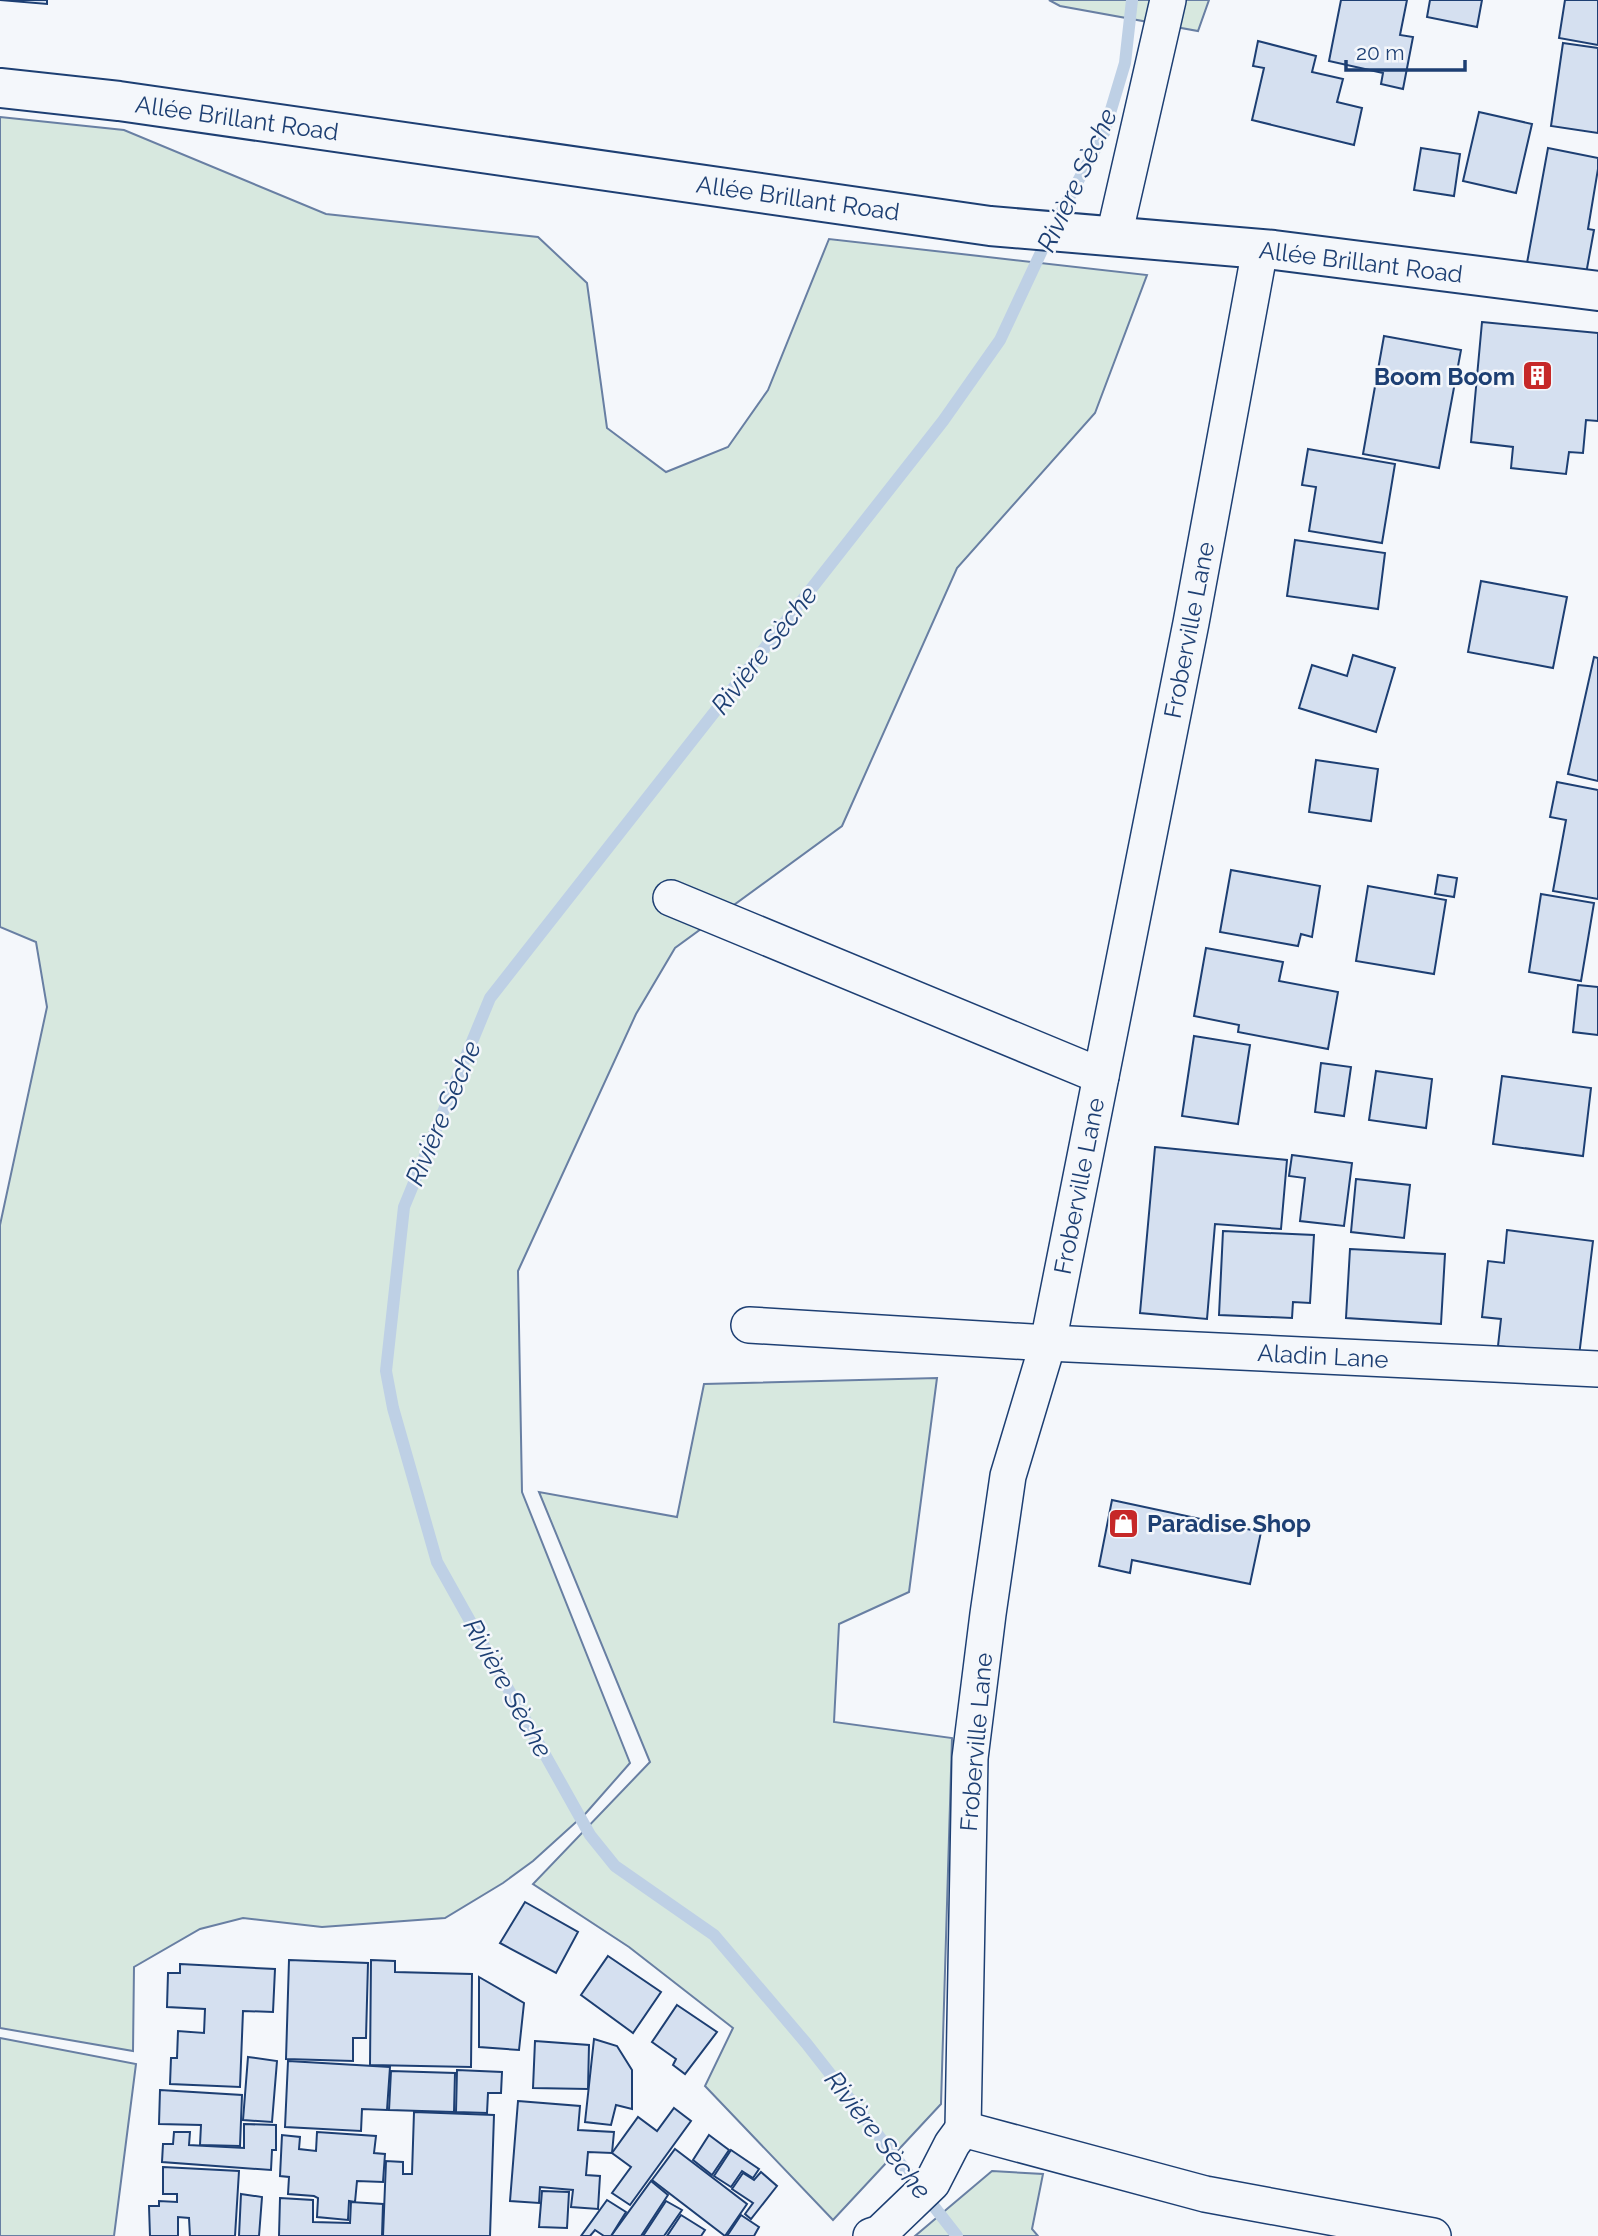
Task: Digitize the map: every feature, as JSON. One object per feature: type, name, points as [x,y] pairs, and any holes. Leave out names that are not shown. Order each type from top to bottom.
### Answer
[{"type":"main road","name":"Allée Brillant Road","points":[[0,88],[132,103],[990,226],[1260,249],[1598,291]]},
{"type":"street","points":[[1108,235],[1168,0]]},
{"type":"street","name":"Froberville Lane","points":[[963,2129],[970,1758],[1008,1476],[1048,1343],[1188,637],[1260,249]]},
{"type":"street","points":[[671,898],[1101,1076]]},
{"type":"street","name":"Aladin Lane","points":[[749,1325],[1048,1343],[1598,1369]]},
{"type":"street","points":[[871,2236],[880,2233],[932,2183],[951,2144],[963,2129],[1205,2194],[1433,2236]]},
{"type":"shaded area","points":[[1049,0],[1209,0],[1198,31],[1060,6]]},
{"type":"shaded area","points":[[0,117],[124,130],[326,214],[538,237],[587,283],[607,428],[666,472],[728,447],[768,390],[829,239],[1147,275],[1095,413],[957,568],[842,826],[675,948],[636,1014],[518,1271],[522,1492],[630,1763],[586,1813],[533,1861],[503,1883],[445,1918],[322,1927],[243,1918],[200,1929],[134,1967],[133,2051],[0,2028],[0,1225],[47,1007],[36,942],[0,927]]},
{"type":"shaded area","points":[[937,1378],[909,1592],[839,1624],[834,1722],[952,1738],[941,2104],[833,2220],[705,2086],[733,2028],[629,1947],[533,1884],[650,1762],[539,1492],[677,1517],[704,1384]]},
{"type":"shaded area","points":[[0,2038],[136,2064],[114,2236],[0,2236]]},
{"type":"shaded area","points":[[992,2171],[1043,2174],[1032,2229],[1038,2236],[915,2236]]},
{"type":"building","points":[[0,0],[47,0],[47,4]]},
{"type":"building","points":[[1341,0],[1407,0],[1400,35],[1413,37],[1403,89],[1381,84],[1383,73],[1329,61]]},
{"type":"building","points":[[1430,0],[1482,0],[1477,27],[1427,17]]},
{"type":"building","points":[[1565,0],[1598,0],[1598,45],[1559,38]]},
{"type":"building","points":[[1258,41],[1316,56],[1312,72],[1343,79],[1337,102],[1362,108],[1354,145],[1252,120],[1264,68],[1253,66]]},
{"type":"building","points":[[1563,43],[1598,48],[1598,133],[1551,126]]},
{"type":"building","points":[[1479,112],[1532,124],[1516,193],[1463,181]]},
{"type":"building","points":[[1421,148],[1460,154],[1454,196],[1414,190]]},
{"type":"building","points":[[1548,148],[1598,158],[1588,229],[1594,230],[1586,274],[1527,263]]},
{"type":"building","name":"Boom Boom","points":[[1482,322],[1598,333],[1598,421],[1586,420],[1583,453],[1569,452],[1566,474],[1511,468],[1513,447],[1471,442]]},
{"type":"building","points":[[1384,336],[1461,350],[1439,468],[1363,454]]},
{"type":"building","points":[[1308,449],[1395,464],[1382,543],[1309,531],[1316,487],[1302,485]]},
{"type":"building","points":[[1295,540],[1385,553],[1378,609],[1287,596]]},
{"type":"building","points":[[1481,581],[1567,597],[1553,668],[1468,652]]},
{"type":"building","points":[[1353,655],[1395,668],[1376,732],[1299,708],[1312,665],[1347,676]]},
{"type":"building","points":[[1594,657],[1598,658],[1598,781],[1568,774]]},
{"type":"building","points":[[1316,760],[1378,769],[1371,821],[1309,812]]},
{"type":"building","points":[[1557,782],[1598,790],[1598,899],[1553,891],[1566,820],[1550,817]]},
{"type":"building","points":[[1231,870],[1320,886],[1312,937],[1301,934],[1298,946],[1220,932]]},
{"type":"building","points":[[1438,875],[1457,878],[1454,897],[1435,894]]},
{"type":"building","points":[[1368,886],[1446,900],[1434,974],[1356,961]]},
{"type":"building","points":[[1541,894],[1594,903],[1581,981],[1529,972]]},
{"type":"building","points":[[1206,948],[1283,962],[1279,981],[1338,992],[1328,1049],[1238,1032],[1239,1025],[1194,1016]]},
{"type":"building","points":[[1578,985],[1598,987],[1598,1035],[1573,1032]]},
{"type":"building","points":[[1194,1036],[1250,1045],[1238,1124],[1182,1116]]},
{"type":"building","points":[[1321,1063],[1351,1067],[1344,1116],[1315,1112]]},
{"type":"building","points":[[1376,1071],[1432,1079],[1426,1128],[1369,1120]]},
{"type":"building","points":[[1502,1076],[1591,1088],[1583,1156],[1493,1144]]},
{"type":"building","points":[[1155,1147],[1287,1160],[1281,1229],[1215,1224],[1207,1319],[1140,1313]]},
{"type":"building","points":[[1292,1155],[1352,1163],[1344,1226],[1300,1221],[1305,1178],[1289,1176]]},
{"type":"building","points":[[1356,1179],[1410,1185],[1404,1238],[1351,1232]]},
{"type":"building","points":[[1507,1230],[1593,1241],[1579,1356],[1498,1346],[1501,1319],[1482,1317],[1488,1261],[1504,1263]]},
{"type":"building","points":[[1223,1231],[1314,1235],[1310,1303],[1293,1302],[1292,1318],[1219,1315]]},
{"type":"building","points":[[1350,1249],[1445,1254],[1441,1324],[1346,1318]]},
{"type":"building","points":[[1112,1500],[1261,1532],[1250,1584],[1132,1560],[1130,1573],[1099,1566]]},
{"type":"building","points":[[525,1902],[578,1932],[556,1973],[500,1943]]},
{"type":"building","points":[[608,1956],[661,1992],[633,2033],[581,1995]]},
{"type":"building","points":[[289,1960],[368,1963],[366,2038],[353,2038],[353,2061],[286,2059]]},
{"type":"building","points":[[371,1960],[395,1961],[395,1972],[472,1974],[471,2067],[370,2065]]},
{"type":"building","points":[[180,1964],[275,1969],[273,2012],[243,2011],[240,2087],[170,2084],[171,2058],[177,2058],[178,2031],[204,2033],[205,2009],[167,2007],[168,1973],[180,1973]]},
{"type":"building","points":[[479,1977],[524,2003],[519,2050],[479,2047]]},
{"type":"building","points":[[677,2005],[717,2032],[685,2074],[673,2065],[676,2059],[652,2042]]},
{"type":"building","points":[[594,2039],[617,2046],[632,2070],[632,2109],[616,2105],[611,2125],[585,2122]]},
{"type":"building","points":[[535,2041],[589,2045],[588,2089],[533,2088]]},
{"type":"building","points":[[248,2057],[277,2061],[272,2122],[243,2120]]},
{"type":"building","points":[[288,2061],[390,2067],[387,2110],[362,2109],[361,2131],[285,2127]]},
{"type":"building","points":[[457,2070],[502,2072],[501,2093],[488,2093],[487,2113],[456,2112]]},
{"type":"building","points":[[391,2071],[455,2073],[454,2112],[389,2110]]},
{"type":"building","points":[[160,2090],[242,2095],[240,2146],[200,2145],[201,2125],[159,2124]]},
{"type":"building","points":[[518,2101],[580,2106],[578,2130],[614,2132],[612,2153],[588,2152],[586,2175],[600,2176],[598,2209],[571,2207],[573,2190],[540,2187],[539,2203],[510,2201]]},
{"type":"building","points":[[674,2108],[691,2121],[630,2205],[612,2193],[631,2167],[612,2153],[638,2117],[657,2131]]},
{"type":"building","points":[[414,2112],[494,2115],[490,2236],[383,2236],[386,2161],[403,2162],[403,2174],[412,2174]]},
{"type":"building","points":[[244,2124],[276,2125],[276,2150],[272,2150],[271,2170],[162,2162],[163,2144],[173,2144],[174,2132],[190,2132],[189,2145],[244,2148]]},
{"type":"building","points":[[317,2132],[376,2136],[374,2153],[385,2154],[383,2182],[357,2181],[355,2202],[349,2201],[348,2220],[317,2217],[318,2198],[288,2194],[289,2177],[280,2176],[282,2135],[300,2137],[299,2149],[316,2151]]},
{"type":"building","points":[[709,2135],[729,2150],[712,2175],[693,2160]]},
{"type":"building","points":[[675,2149],[747,2204],[725,2236],[652,2180]]},
{"type":"building","points":[[731,2150],[759,2169],[753,2178],[742,2171],[731,2187],[714,2176]]},
{"type":"building","points":[[163,2167],[239,2171],[235,2236],[190,2236],[189,2218],[178,2217],[178,2236],[150,2236],[149,2206],[159,2206],[159,2201],[177,2202],[177,2194],[163,2194]]},
{"type":"building","points":[[761,2172],[777,2186],[751,2219],[745,2214],[753,2203],[732,2189],[743,2173],[754,2180]]},
{"type":"building","points":[[651,2181],[668,2195],[641,2236],[611,2236]]},
{"type":"building","points":[[542,2191],[569,2192],[567,2228],[539,2227]]},
{"type":"building","points":[[241,2194],[262,2197],[259,2236],[239,2236]]},
{"type":"building","points":[[280,2198],[313,2200],[313,2222],[350,2223],[351,2202],[383,2204],[382,2236],[279,2236]]},
{"type":"building","points":[[607,2200],[626,2212],[611,2236],[604,2236],[595,2230],[590,2236],[581,2236]]},
{"type":"building","points":[[666,2201],[682,2210],[664,2236],[643,2236]]},
{"type":"building","points":[[681,2215],[705,2230],[701,2236],[667,2236]]},
{"type":"building","points":[[741,2215],[759,2227],[754,2236],[727,2236]]},
{"type":"waterway","name":"Rivière Sèche","points":[[957,2236],[806,2043],[714,1935],[615,1866],[590,1835],[437,1562],[393,1408],[386,1371],[404,1207],[490,998],[943,421],[1000,340],[1051,231],[1104,133],[1125,63],[1132,0]]},
{"type":"place","name":"Boom Boom","points":[[1538,376]]},
{"type":"place","name":"Paradise Shop","points":[[1124,1523]]}]
